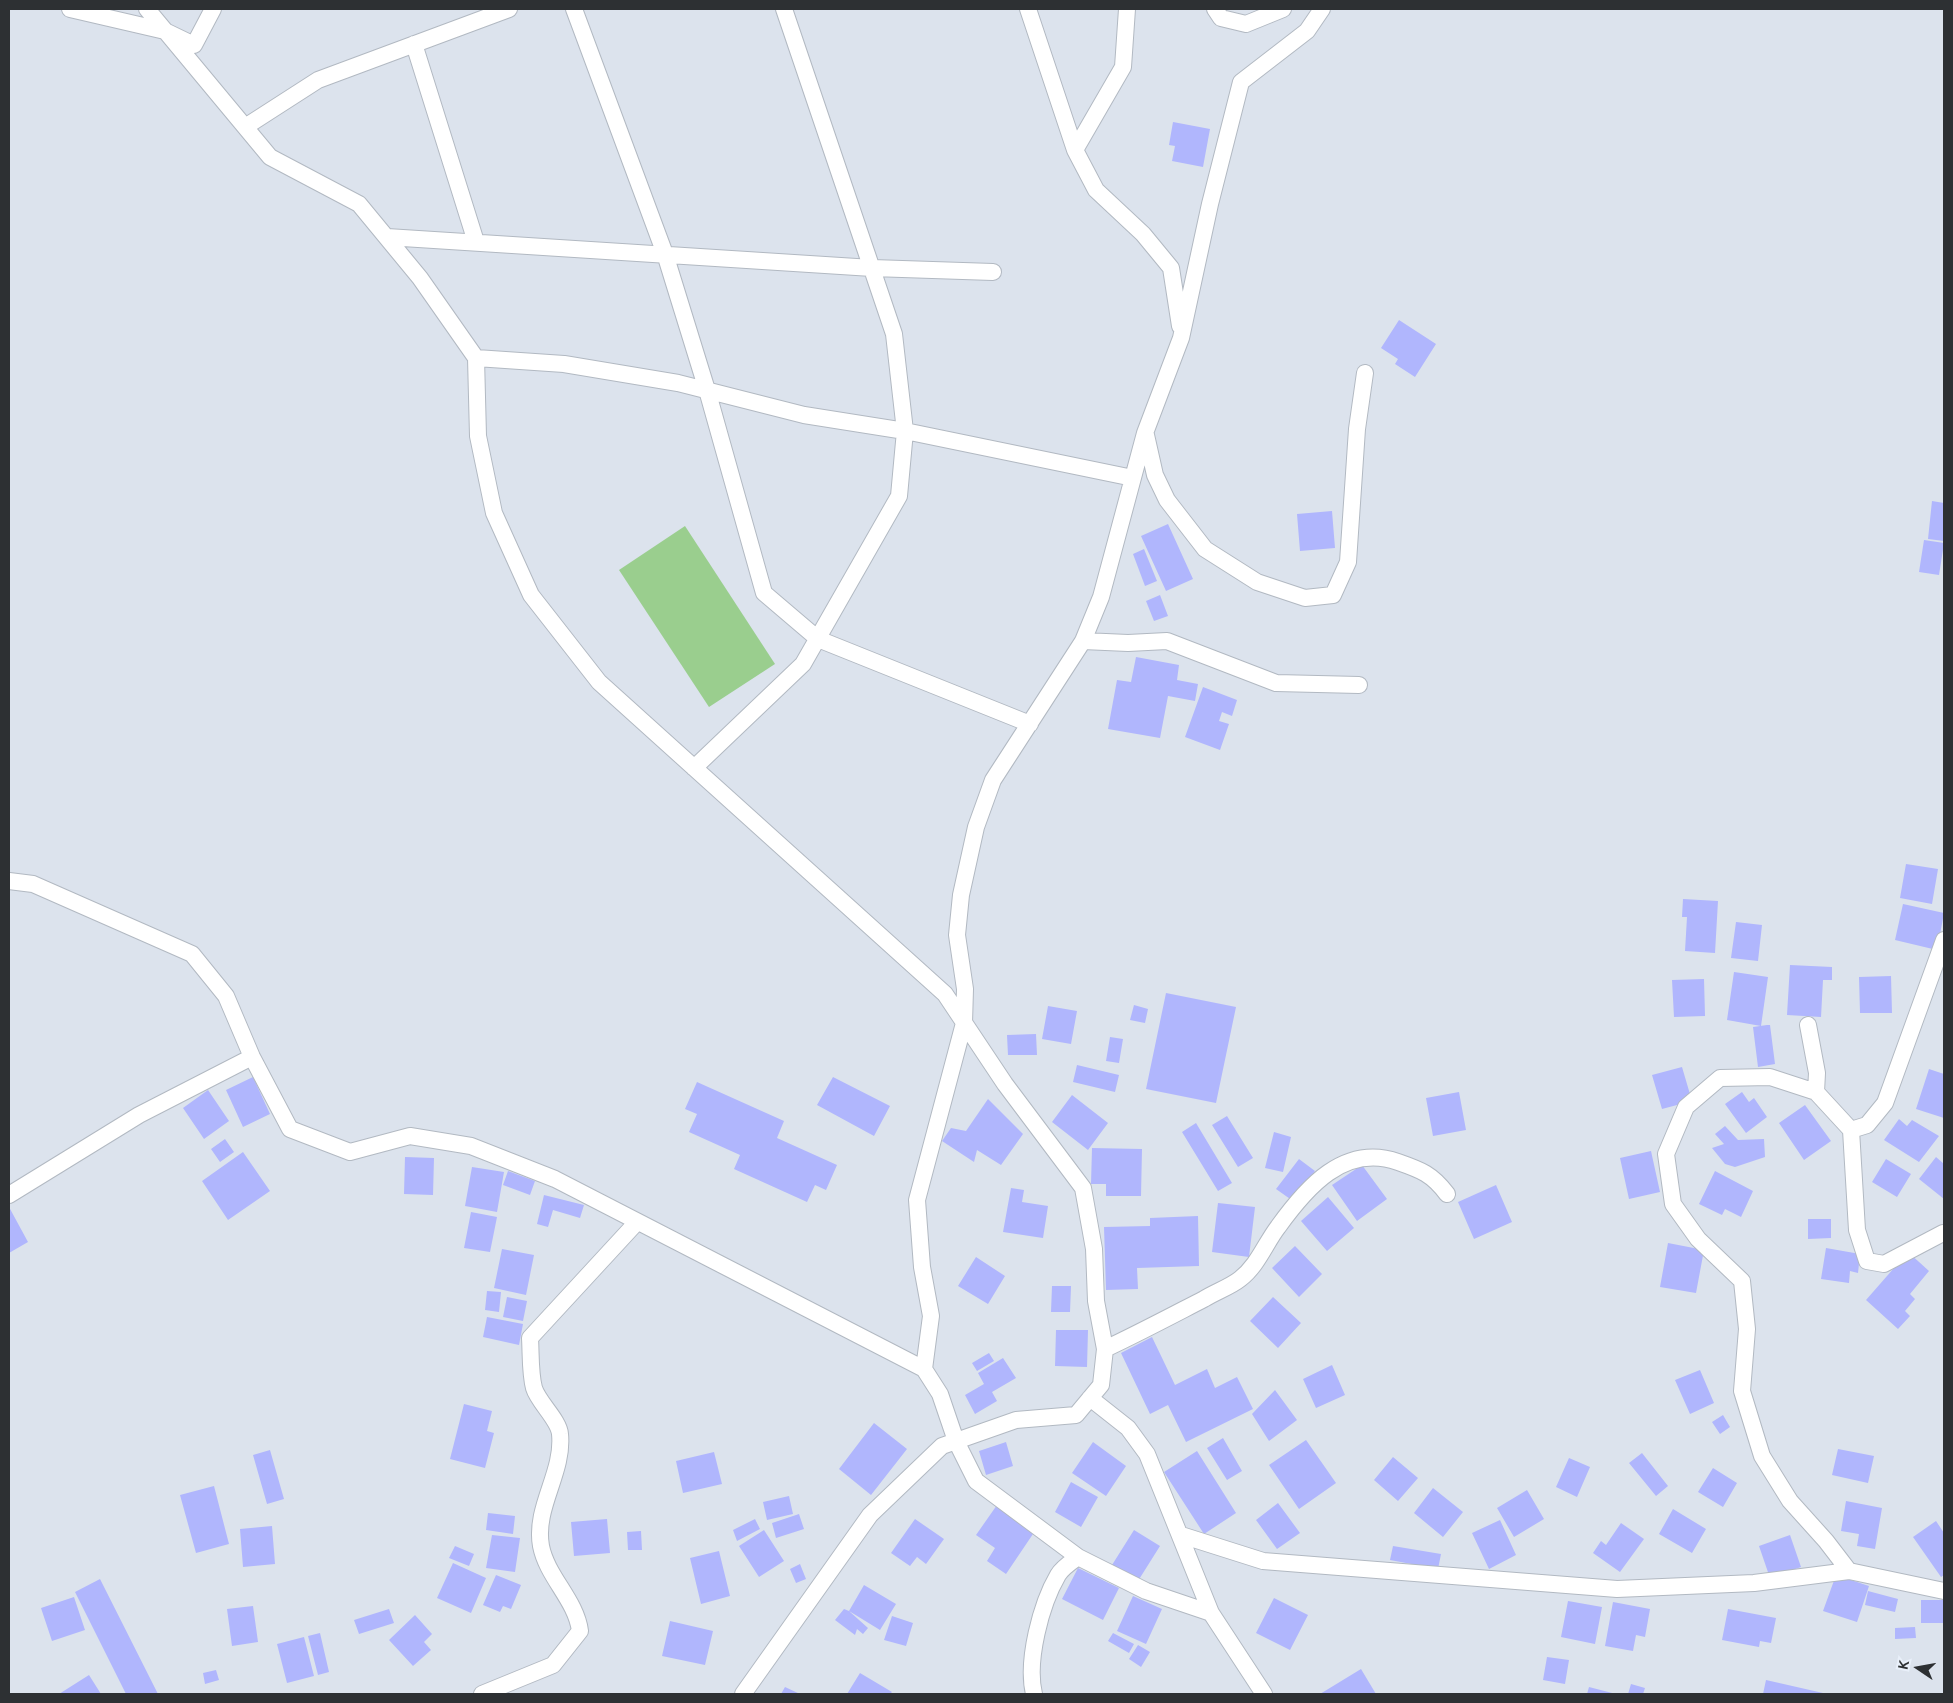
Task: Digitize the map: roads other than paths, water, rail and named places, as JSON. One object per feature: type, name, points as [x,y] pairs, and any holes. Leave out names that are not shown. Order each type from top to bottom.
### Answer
[{"type":"street","points":[[70,9],[165,31],[194,45],[213,9]]},
{"type":"street","points":[[146,9],[270,157],[360,204],[420,278],[476,358],[478,436],[494,514],[531,594],[599,682],[945,994],[1005,1084],[1083,1188],[1094,1249],[1096,1301],[1106,1349],[1101,1385],[1076,1415],[1016,1420],[942,1446],[870,1515],[743,1694]]},
{"type":"street","points":[[245,127],[318,80],[509,9]]},
{"type":"street","points":[[574,9],[665,254],[707,390],[764,593],[818,639],[1030,724]]},
{"type":"street","points":[[694,768],[803,664],[899,496],[905,431],[894,334],[784,9]]},
{"type":"street","points":[[1028,9],[1075,150],[1096,190],[1143,234],[1172,268],[1181,338]]},
{"type":"street","points":[[1075,150],[1123,67],[1127,9]]},
{"type":"street","points":[[1215,9],[1221,18],[1246,24],[1283,9]]},
{"type":"street","points":[[924,1369],[931,1316],[922,1267],[917,1200],[964,1023],[965,990],[957,935],[962,895],[976,827],[993,780],[1083,641],[1101,597],[1145,433],[1181,338],[1210,204],[1241,82],[1307,30],[1322,9]]},
{"type":"street","points":[[414,44],[476,242]]},
{"type":"street","points":[[387,237],[872,268],[993,272]]},
{"type":"street","points":[[476,358],[564,364],[678,383],[804,415],[905,431],[1133,478]]},
{"type":"street","points":[[1145,433],[1155,475],[1167,500],[1205,549],[1257,582],[1305,598],[1333,595],[1348,562],[1357,429],[1366,373]]},
{"type":"street","points":[[1083,641],[1128,644],[1167,641],[1276,683],[1359,685]]},
{"type":"street","points":[[9,881],[33,884],[192,954],[226,996],[252,1057],[290,1129],[350,1152],[410,1136],[471,1146],[555,1179],[924,1369],[940,1394],[956,1442],[976,1481],[1078,1557],[1146,1591],[1211,1613]]},
{"type":"street","points":[[1852,1130],[1867,1125],[1885,1103],[1944,940]]},
{"type":"street","points":[[1808,1024],[1817,1074],[1816,1092]]},
{"type":"street","points":[[9,1196],[139,1115],[252,1057]]},
{"type":"street","points":[[1849,1571],[1826,1541],[1790,1501],[1762,1456],[1742,1390],[1747,1329],[1742,1281],[1698,1239],[1673,1204],[1666,1154],[1686,1107],[1720,1078],[1770,1076],[1816,1092],[1852,1130],[1856,1230],[1867,1261],[1884,1264],[1943,1233]]},
{"type":"street","points":[[1106,1349],[1241,1279],[1263,1254],[1277,1228],[1319,1178],[1340,1164],[1367,1158],[1390,1159],[1417,1169],[1436,1179],[1447,1194]]},
{"type":"street","points":[[482,1694],[553,1665],[580,1631],[579,1618],[548,1566],[541,1545],[540,1520],[557,1468],[561,1432],[534,1389],[530,1338],[637,1222]]},
{"type":"street","points":[[1090,1398],[1128,1428],[1147,1454],[1211,1613],[1264,1694]]},
{"type":"street","points":[[1181,1535],[1263,1562],[1617,1589],[1754,1583],[1849,1571],[1944,1591]]},
{"type":"street","points":[[1034,1694],[1032,1661],[1042,1614],[1059,1574],[1078,1557]]}]
